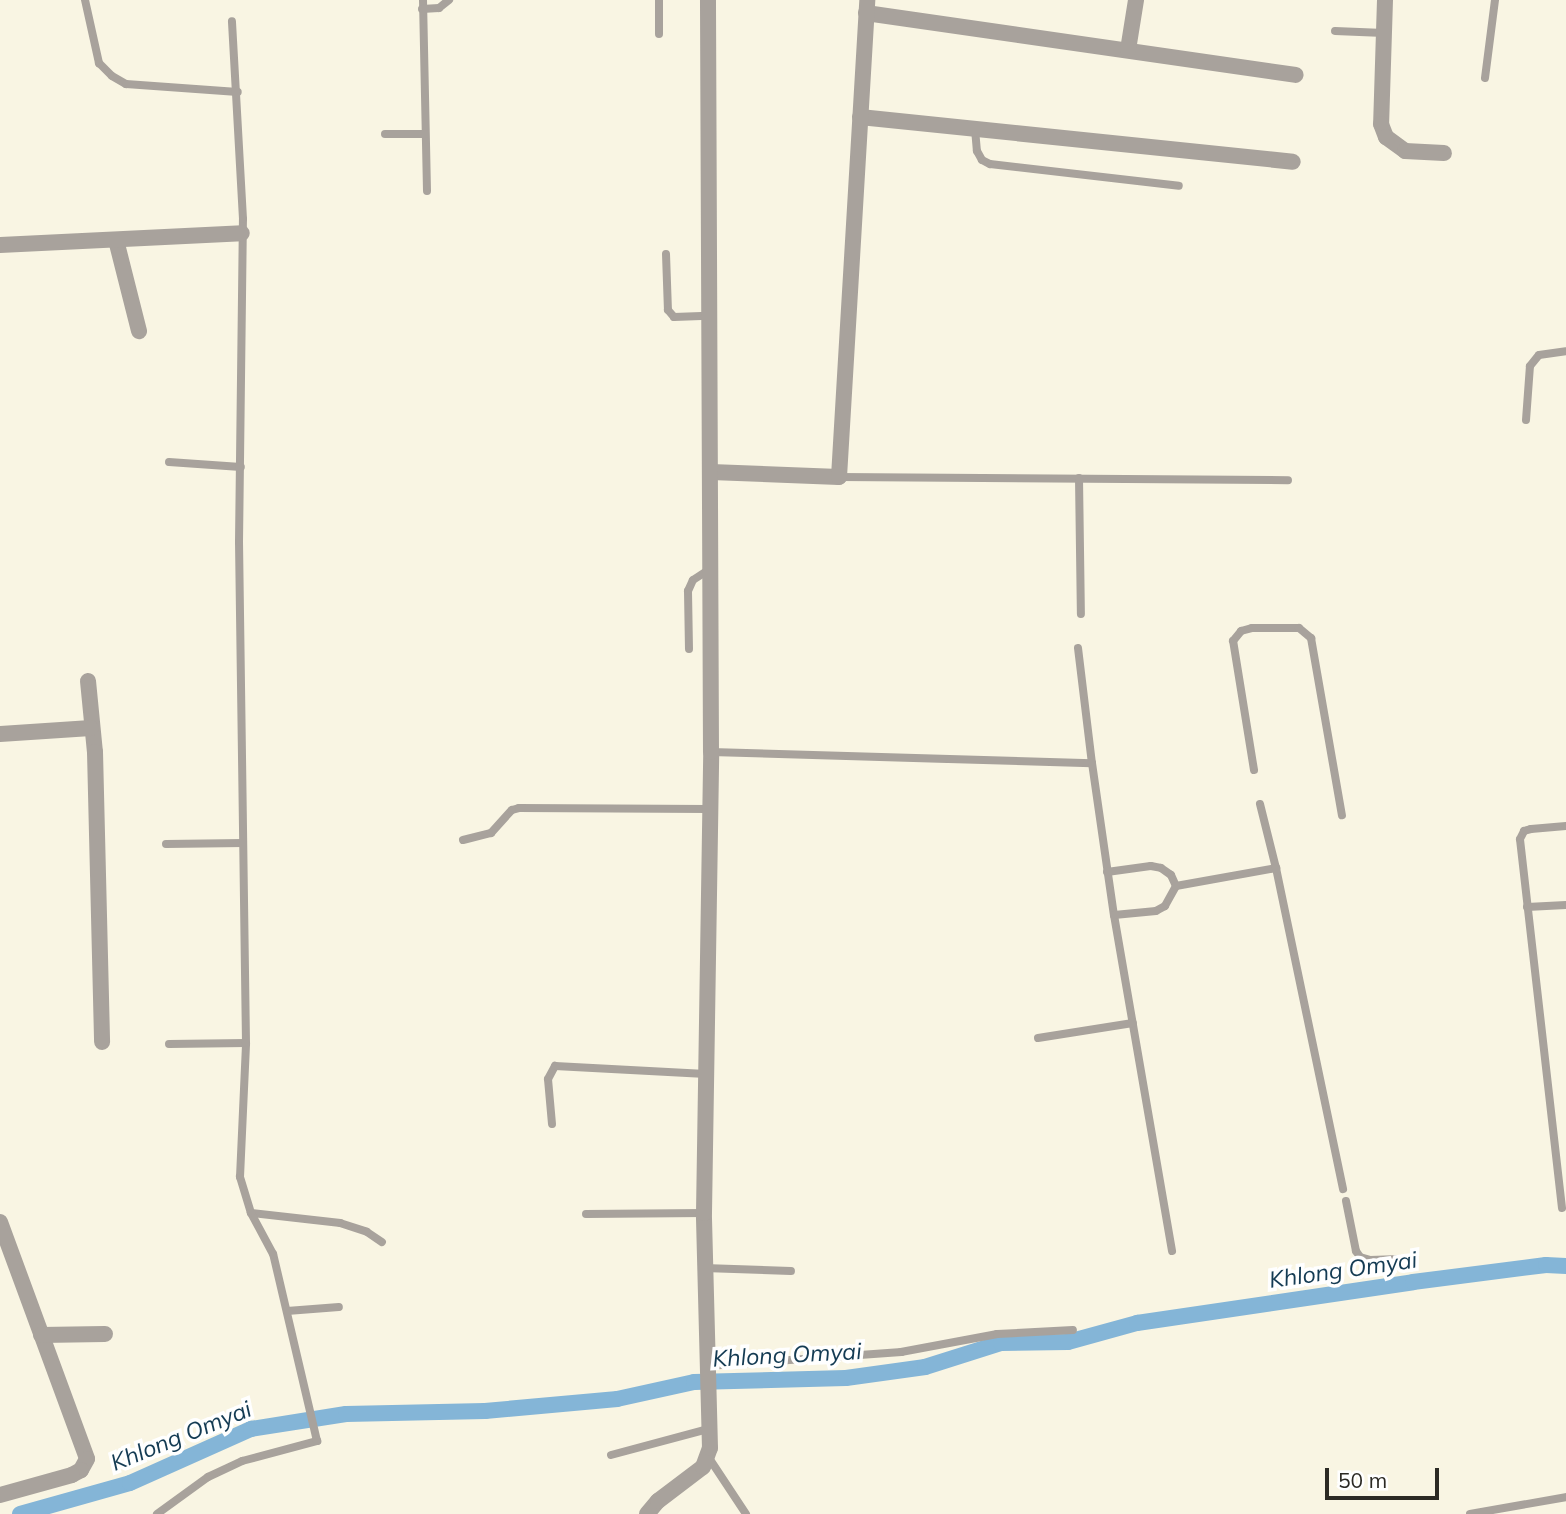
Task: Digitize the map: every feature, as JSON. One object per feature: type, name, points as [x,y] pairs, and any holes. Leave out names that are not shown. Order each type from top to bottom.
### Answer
[{"type":"street","points":[[647,1514],[658,1501],[703,1467],[709,1458],[704,1268],[710,752],[708,0]]},
{"type":"street","points":[[1128,50],[1136,0]]},
{"type":"street","points":[[1385,0],[1381,124],[1386,137],[1405,151],[1444,153]]},
{"type":"street","points":[[710,472],[839,477],[866,6],[1296,75]]},
{"type":"street","points":[[860,117],[1293,162]]},
{"type":"street","points":[[0,245],[243,233]]},
{"type":"street","points":[[116,240],[139,331]]},
{"type":"street","points":[[88,681],[95,752],[102,1042]]},
{"type":"street","points":[[0,734],[91,728]]},
{"type":"street","points":[[0,1222],[87,1459],[81,1470],[72,1475],[0,1495]]},
{"type":"street","points":[[41,1335],[105,1334]]},
{"type":"lane","points":[[85,0],[99,63],[112,76],[126,84],[237,92]]},
{"type":"lane","points":[[427,191],[423,5],[439,8],[449,0]]},
{"type":"lane","points":[[659,0],[659,34]]},
{"type":"lane","points":[[1485,78],[1494,0]]},
{"type":"lane","points":[[157,1514],[208,1477],[242,1461],[317,1441],[288,1311],[268,1242],[251,1213],[240,1177],[246,1043],[239,542],[243,233],[232,21]]},
{"type":"lane","points":[[1335,31],[1384,33]]},
{"type":"lane","points":[[975,129],[977,151],[982,160],[990,164],[1179,186]]},
{"type":"lane","points":[[385,134],[425,134]]},
{"type":"lane","points":[[666,254],[668,310],[674,317],[708,316]]},
{"type":"lane","points":[[1526,419],[1530,366],[1539,355],[1566,351]]},
{"type":"lane","points":[[169,463],[241,467]]},
{"type":"lane","points":[[839,477],[1288,480]]},
{"type":"lane","points":[[1079,478],[1081,614]]},
{"type":"lane","points":[[689,649],[688,591],[693,580],[710,569]]},
{"type":"lane","points":[[1254,770],[1233,641],[1241,631],[1252,628],[1299,628],[1311,638],[1342,815]]},
{"type":"lane","points":[[1078,648],[1107,872],[1171,1251]]},
{"type":"lane","points":[[710,752],[1092,763]]},
{"type":"lane","points":[[1260,804],[1276,868],[1343,1189]]},
{"type":"lane","points":[[463,840],[491,833],[512,810],[519,808],[708,809]]},
{"type":"lane","points":[[1562,1208],[1520,839],[1524,831],[1531,829],[1566,826]]},
{"type":"lane","points":[[166,844],[243,843]]},
{"type":"lane","points":[[1107,872],[1161,868],[1171,875],[1176,886]]},
{"type":"lane","points":[[1176,886],[1276,868]]},
{"type":"lane","points":[[1114,915],[1156,911],[1166,906],[1176,886]]},
{"type":"lane","points":[[1528,907],[1566,905]]},
{"type":"lane","points":[[1038,1038],[1133,1023]]},
{"type":"lane","points":[[169,1044],[246,1043]]},
{"type":"lane","points":[[552,1124],[548,1079],[555,1066],[706,1074]]},
{"type":"lane","points":[[1346,1202],[1356,1251],[1360,1257],[1370,1260],[1400,1259]]},
{"type":"lane","points":[[251,1213],[340,1223],[367,1231],[382,1242]]},
{"type":"lane","points":[[586,1214],[704,1213]]},
{"type":"lane","points":[[704,1268],[792,1272]]},
{"type":"lane","points":[[288,1311],[339,1307]]},
{"type":"lane","points":[[707,1369],[901,1352],[997,1334],[1073,1330]]},
{"type":"lane","points":[[611,1455],[708,1429]]},
{"type":"lane","points":[[709,1458],[746,1514]]},
{"type":"lane","points":[[1470,1514],[1566,1497]]},
{"type":"waterway","name":"Khlong Omyai","points":[[20,1514],[130,1483],[251,1429],[346,1414],[485,1411],[617,1399],[694,1382],[846,1378],[925,1367],[1001,1343],[1068,1342],[1137,1323],[1413,1282],[1546,1265],[1566,1266]]}]
